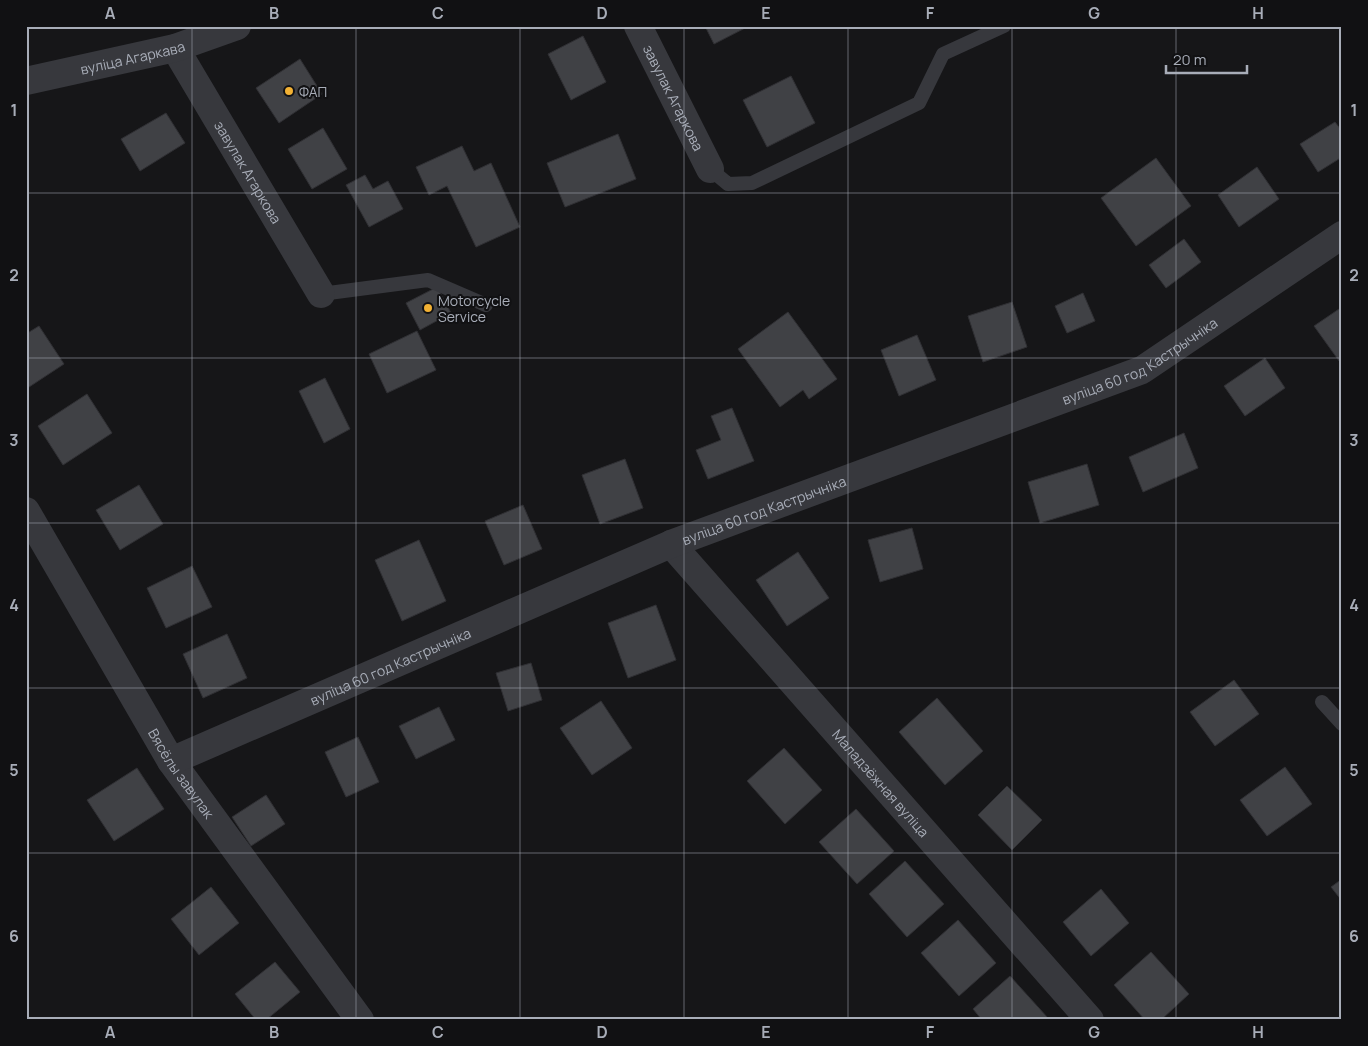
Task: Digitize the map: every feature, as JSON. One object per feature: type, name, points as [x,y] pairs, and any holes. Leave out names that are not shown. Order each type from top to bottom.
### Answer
[{"type":"street","name":"вуліца Агаркава","points":[[26,81],[175,48],[237,26]]},
{"type":"street","name":"завулак Агаркова","points":[[638,26],[710,169]]},
{"type":"street","name":"завулак Агаркова","points":[[175,48],[321,294]]},
{"type":"street","name":"вуліца 60 год Кастрычніка","points":[[171,762],[671,544],[1142,370],[1342,236]]},
{"type":"street","name":"Вясёлы завулак","points":[[26,511],[171,762],[360,1020]]},
{"type":"street","name":"Маладзёжная вуліца","points":[[671,544],[1090,1020]]},
{"type":"lane","points":[[710,169],[728,184],[752,183],[919,103],[943,54],[1004,26]]},
{"type":"lane","points":[[321,294],[428,280],[486,305]]},
{"type":"lane","points":[[1322,702],[1342,724]]},
{"type":"building","points":[[705,26],[749,26],[714,44]]},
{"type":"building","points":[[583,36],[606,82],[571,100],[548,54]]},
{"type":"building","name":"ФАП","points":[[300,59],[322,94],[279,123],[256,88]]},
{"type":"building","points":[[791,76],[815,123],[767,147],[743,100]]},
{"type":"building","points":[[166,113],[185,143],[140,171],[121,139]]},
{"type":"building","points":[[1335,122],[1342,131],[1342,157],[1318,172],[1300,144]]},
{"type":"building","points":[[323,128],[347,169],[312,189],[288,149]]},
{"type":"building","points":[[618,134],[636,179],[565,207],[547,163]]},
{"type":"building","points":[[462,146],[474,171],[491,163],[520,227],[476,247],[447,186],[429,195],[416,167]]},
{"type":"building","points":[[1156,158],[1191,206],[1136,246],[1101,198]]},
{"type":"building","points":[[1257,167],[1279,199],[1239,227],[1218,195]]},
{"type":"building","points":[[365,175],[373,189],[388,181],[403,209],[369,227],[346,185]]},
{"type":"building","points":[[1184,239],[1201,262],[1166,288],[1149,265]]},
{"type":"building","name":"Motorcycle Service","points":[[437,287],[451,313],[420,330],[406,303]]},
{"type":"building","points":[[1083,293],[1095,321],[1067,333],[1055,306]]},
{"type":"building","points":[[1012,302],[1027,347],[983,362],[968,316]]},
{"type":"building","points":[[1342,307],[1342,365],[1314,326]]},
{"type":"building","points":[[788,312],[837,379],[809,399],[803,390],[780,407],[738,349]]},
{"type":"building","points":[[39,326],[64,364],[26,389],[26,334]]},
{"type":"building","points":[[417,331],[436,370],[387,393],[369,354]]},
{"type":"building","points":[[917,335],[936,380],[899,396],[881,350]]},
{"type":"building","points":[[1265,358],[1285,388],[1245,416],[1224,386]]},
{"type":"building","points":[[325,378],[350,429],[324,443],[299,391]]},
{"type":"building","points":[[87,394],[112,433],[63,465],[38,426]]},
{"type":"building","points":[[732,408],[754,461],[708,479],[696,450],[721,440],[711,416]]},
{"type":"building","points":[[1184,433],[1198,468],[1143,492],[1129,457]]},
{"type":"building","points":[[625,459],[643,508],[600,524],[582,475]]},
{"type":"building","points":[[1087,464],[1099,505],[1040,523],[1028,482]]},
{"type":"building","points":[[139,485],[163,524],[120,550],[96,510]]},
{"type":"building","points":[[523,505],[542,549],[504,565],[485,521]]},
{"type":"building","points":[[912,528],[923,569],[880,582],[868,540]]},
{"type":"building","points":[[419,540],[446,601],[402,621],[375,560]]},
{"type":"building","points":[[798,552],[829,598],[787,626],[756,580]]},
{"type":"building","points":[[192,566],[212,607],[166,628],[147,588]]},
{"type":"building","points":[[656,605],[676,660],[628,678],[608,623]]},
{"type":"building","points":[[227,634],[247,678],[203,698],[183,654]]},
{"type":"building","points":[[531,663],[542,700],[508,711],[496,673]]},
{"type":"building","points":[[1234,680],[1259,714],[1215,746],[1190,712]]},
{"type":"building","points":[[937,698],[983,751],[945,785],[899,732]]},
{"type":"building","points":[[601,701],[632,748],[592,775],[560,728]]},
{"type":"building","points":[[439,707],[455,740],[416,759],[399,726]]},
{"type":"building","points":[[358,737],[379,782],[346,797],[325,752]]},
{"type":"building","points":[[784,748],[822,790],[785,824],[747,781]]},
{"type":"building","points":[[1285,767],[1312,804],[1267,836],[1240,800]]},
{"type":"building","points":[[137,768],[164,809],[114,841],[87,800]]},
{"type":"building","points":[[1007,786],[1042,820],[1012,850],[978,815]]},
{"type":"building","points":[[266,795],[285,824],[251,846],[232,817]]},
{"type":"building","points":[[856,809],[894,851],[857,884],[819,842]]},
{"type":"building","points":[[905,861],[944,904],[907,937],[869,894]]},
{"type":"building","points":[[1342,879],[1342,901],[1331,887]]},
{"type":"building","points":[[211,887],[239,923],[199,955],[171,919]]},
{"type":"building","points":[[1101,889],[1129,923],[1091,956],[1063,922]]},
{"type":"building","points":[[958,920],[996,963],[959,996],[921,953]]},
{"type":"building","points":[[1151,952],[1189,994],[1161,1020],[1145,1020],[1114,985]]},
{"type":"building","points":[[275,962],[300,992],[266,1020],[256,1020],[235,994]]},
{"type":"building","points":[[1010,976],[1048,1018],[1046,1020],[982,1020],[973,1009]]},
{"type":"place","name":"ФАП","points":[[289,91]]},
{"type":"place","name":"Motorcycle Service","points":[[428,308]]}]
